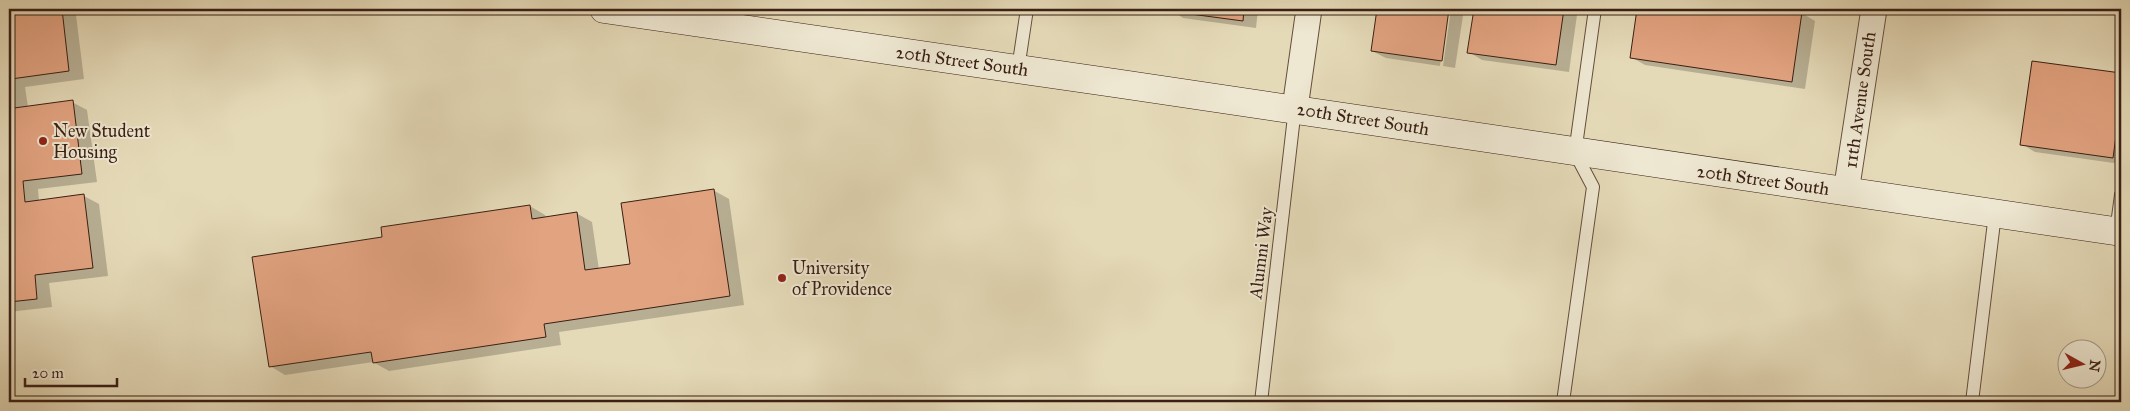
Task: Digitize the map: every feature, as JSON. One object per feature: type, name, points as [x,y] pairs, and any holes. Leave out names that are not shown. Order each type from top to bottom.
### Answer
[{"type":"street","name":"20th Street South","points":[[604,9],[745,19],[1018,69],[1295,108],[1575,153],[2118,232]]},
{"type":"street","points":[[1295,108],[1309,9]]},
{"type":"street","name":"11th Avenue South","points":[[1846,192],[1874,9]]},
{"type":"lane","points":[[1018,69],[1027,9]]},
{"type":"lane","points":[[1563,402],[1593,186],[1575,153],[1595,9]]},
{"type":"lane","name":"Alumni Way","points":[[1261,402],[1295,108]]},
{"type":"lane","points":[[2118,232],[2121,195]]},
{"type":"lane","points":[[1972,402],[1995,214]]},
{"type":"building","name":"New Student Housing","points":[[62,9],[69,71],[11,79],[14,108],[73,100],[82,174],[23,181],[25,202],[84,194],[93,268],[35,275],[37,299],[9,302],[9,11]]},
{"type":"building","points":[[1168,9],[1244,9],[1243,21],[1168,11]]},
{"type":"building","points":[[1377,9],[1449,9],[1442,61],[1371,51]]},
{"type":"building","points":[[1474,9],[1564,9],[1556,65],[1467,53]]},
{"type":"building","points":[[1637,9],[1779,9],[1802,12],[1792,82],[1630,58]]},
{"type":"building","points":[[2032,61],[2121,73],[2121,99],[2113,158],[2020,145]]},
{"type":"building","points":[[714,189],[730,296],[544,324],[546,337],[373,363],[371,352],[269,367],[252,257],[382,237],[381,227],[530,205],[532,219],[577,212],[585,270],[630,264],[621,203]]},
{"type":"building","points":[[1587,397],[1625,402],[1586,402]]},
{"type":"place","name":"New Student Housing","points":[[43,141]]},
{"type":"place","name":"University of Providence","points":[[782,278]]}]
